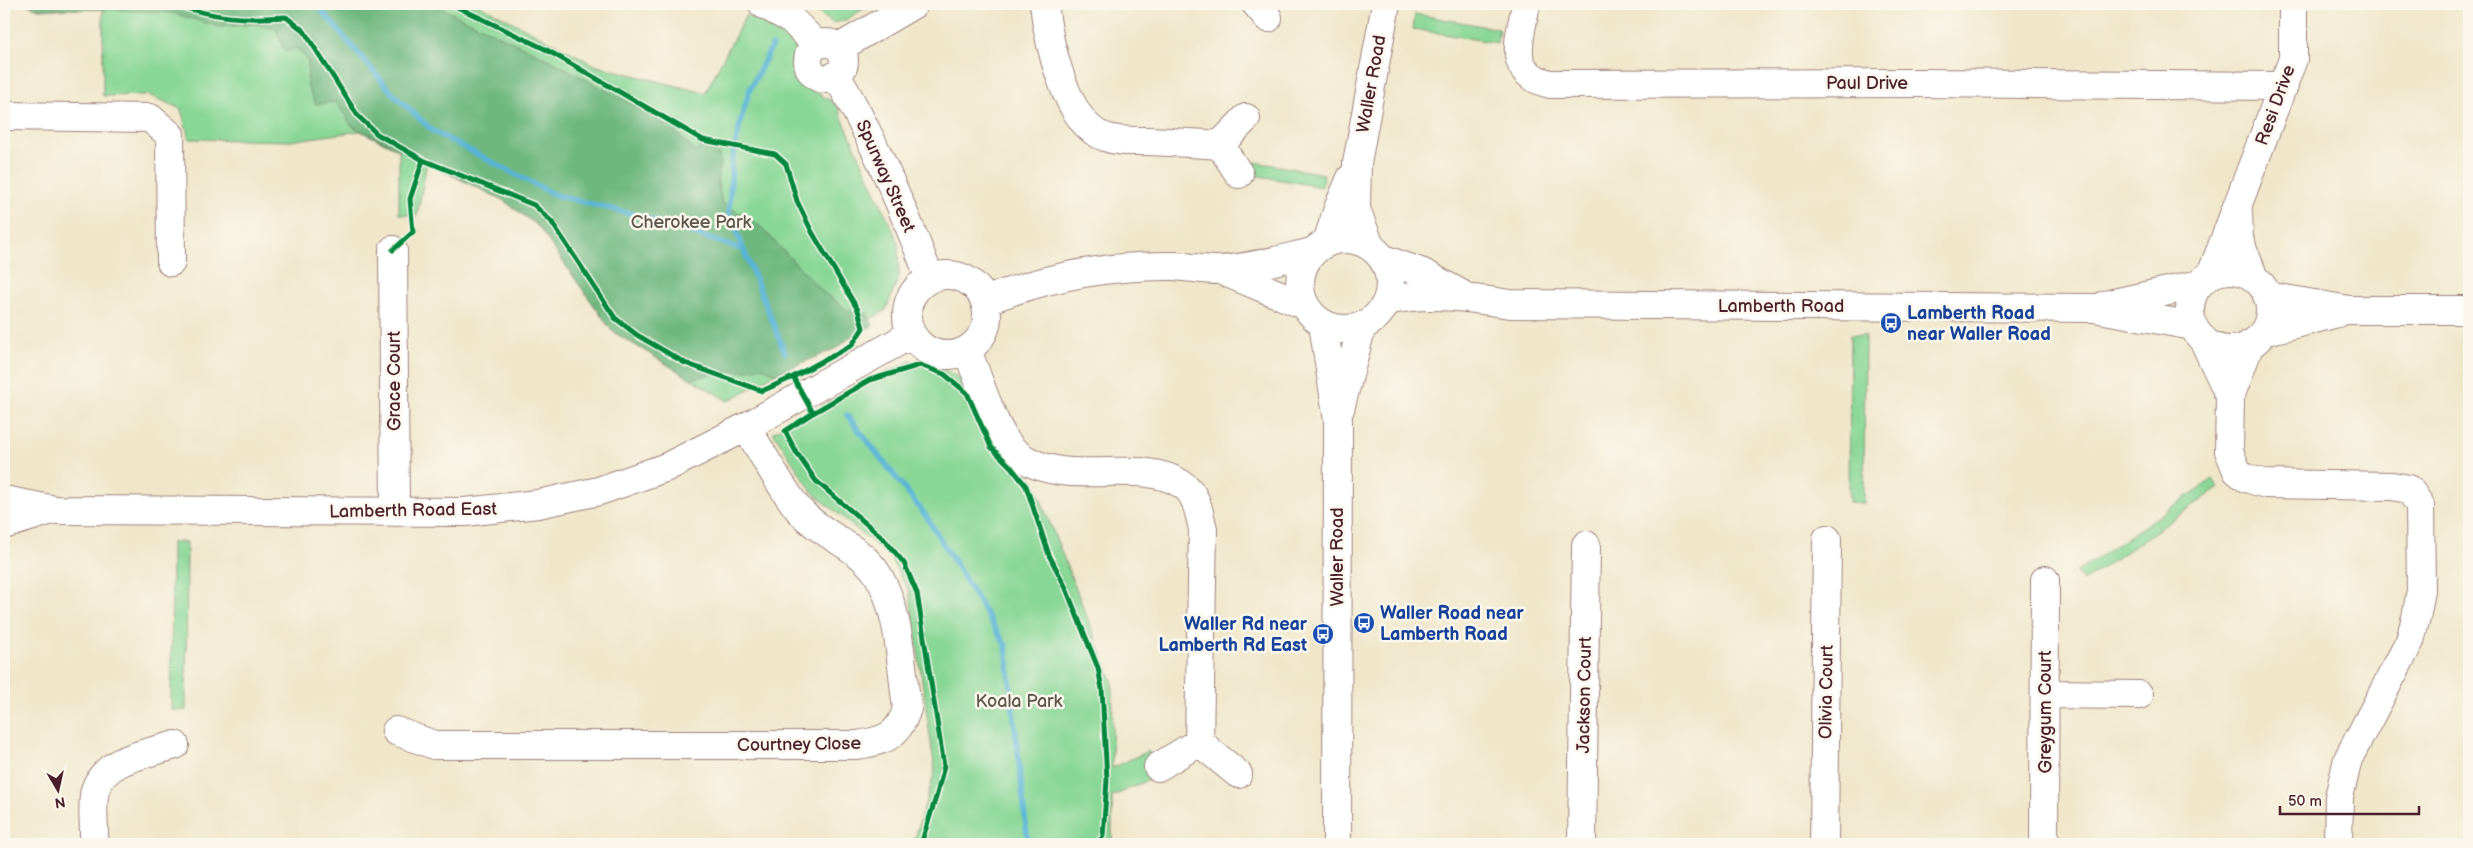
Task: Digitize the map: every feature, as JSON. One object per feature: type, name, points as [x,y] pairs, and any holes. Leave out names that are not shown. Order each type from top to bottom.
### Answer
[{"type":"street","points":[[763,4],[792,20],[828,47],[914,4]]},
{"type":"street","points":[[1044,4],[1047,30],[1060,75],[1080,118],[1095,133],[1116,140],[1220,144],[1246,118]]},
{"type":"street","name":"Waller Road","points":[[1376,253],[1356,210],[1357,163],[1386,4]]},
{"type":"street","name":"Paul Drive","points":[[1526,4],[1518,53],[1520,64],[1527,74],[1536,81],[1550,84],[1916,83],[2284,86]]},
{"type":"street","name":"Resi Drive","points":[[2205,279],[2284,86],[2293,59],[2293,4]]},
{"type":"street","name":"Spurway Street","points":[[828,47],[808,56],[810,70],[822,78],[836,75],[852,102],[913,234],[930,279]]},
{"type":"street","points":[[4,116],[150,118],[170,135],[171,262]]},
{"type":"street","points":[[1220,144],[1239,174]]},
{"type":"street","name":"Waller Road","points":[[1320,247],[1357,163]]},
{"type":"street","name":"Resi Drive","points":[[2237,203],[2239,239],[2261,287]]},
{"type":"street","points":[[985,301],[1011,290],[1057,277],[1124,267],[1174,266],[1219,270],[1272,262],[1342,239],[1357,240],[1376,253],[1389,272],[1390,287],[1387,301],[1381,312],[1362,326],[1342,330],[1323,324],[1312,316],[1304,305],[1300,291],[1300,277],[1304,263],[1320,247]]},
{"type":"street","name":"Grace Court","points":[[393,250],[395,512]]},
{"type":"street","name":"Lamberth Road","points":[[1376,253],[1423,273],[1468,298]]},
{"type":"street","points":[[1219,270],[1304,305]]},
{"type":"street","name":"Lamberth Road","points":[[2094,308],[2233,270],[2261,287],[2349,310],[2469,310]]},
{"type":"street","points":[[949,276],[968,281],[978,290],[985,301],[988,315],[985,329],[978,341],[967,350],[955,354],[936,353],[920,344],[912,334],[908,321],[908,309],[912,297],[919,286],[930,279],[949,276]]},
{"type":"street","points":[[2205,279],[2190,304],[2198,332],[2230,398]]},
{"type":"street","points":[[2261,287],[2270,308],[2268,320],[2256,338],[2230,398],[2229,451],[2237,471],[2246,478],[2266,484],[2392,486],[2409,489],[2420,505],[2421,590],[2415,622],[2410,641],[2348,759],[2339,797],[2338,844]]},
{"type":"street","name":"Lamberth Road","points":[[1387,301],[1422,295],[1468,298],[1510,304],[2094,308],[2198,332],[2213,346],[2226,349],[2238,349],[2256,338],[2349,310]]},
{"type":"street","name":"Waller Road","points":[[1323,324],[1338,420],[1337,844]]},
{"type":"street","name":"Waller Road","points":[[1338,420],[1362,326]]},
{"type":"street","name":"Lamberth Road East","points":[[4,500],[55,510],[465,512],[538,504],[600,491],[666,467],[746,427],[912,334]]},
{"type":"street","points":[[967,350],[999,429],[1014,452],[1049,470],[1158,474],[1184,485],[1196,502],[1203,528],[1199,742]]},
{"type":"street","name":"Courtney Close","points":[[396,731],[434,745],[636,746],[857,745],[876,742],[897,731],[904,720],[907,708],[892,607],[878,576],[869,563],[814,524],[799,510],[746,427]]},
{"type":"street","name":"Lamberth Road East","points":[[4,525],[55,510]]},
{"type":"street","name":"Olivia Court","points":[[1824,844],[1827,539]]},
{"type":"street","name":"Jackson Court","points":[[1582,844],[1586,545]]},
{"type":"street","name":"Greygum Court","points":[[2044,844],[2045,580]]},
{"type":"street","points":[[2046,694],[2144,699]]},
{"type":"street","points":[[1158,767],[1199,742]]},
{"type":"street","points":[[1199,742],[1238,774]]},
{"type":"street","points":[[94,844],[94,792],[101,777],[113,765],[175,745]]},
{"type":"green space","name":"Cherokee Park","points":[[27,4],[478,4],[597,66],[705,93],[746,15],[793,38],[803,84],[836,104],[898,242],[899,276],[886,310],[728,401],[612,331],[538,226],[503,200],[427,163],[417,216],[399,214],[399,150],[360,131],[290,141],[189,139],[181,109],[149,95],[103,96],[103,9],[39,9]]},
{"type":"green space","points":[[27,4],[433,4],[550,60],[643,110],[679,135],[696,153],[701,146],[718,150],[720,163],[717,180],[722,203],[758,224],[823,292],[846,309],[868,314],[873,326],[855,333],[837,348],[776,374],[763,367],[746,371],[723,371],[691,379],[612,331],[538,226],[503,200],[352,126],[336,102],[316,104],[307,86],[308,61],[297,48],[285,52],[276,29],[256,24],[220,27],[172,13],[104,9],[39,9]]},
{"type":"green space","points":[[805,4],[871,4],[846,20],[833,23]]},
{"type":"green space","points":[[1415,14],[1499,29],[1497,43],[1413,29]]},
{"type":"green space","points":[[1255,162],[1324,174],[1322,187],[1252,175]]},
{"type":"green space","points":[[1850,335],[1865,335],[1864,503],[1849,503]]},
{"type":"green space","name":"Koala Park","points":[[911,361],[945,370],[970,384],[992,437],[1033,480],[1113,683],[1112,768],[1148,751],[1160,774],[1112,797],[1112,844],[913,844],[935,771],[909,590],[888,555],[812,492],[773,432],[872,378]]},
{"type":"green space","points":[[2213,479],[2219,488],[2083,581],[2077,572]]},
{"type":"green space","points":[[172,542],[187,542],[186,710],[171,710]]},
{"type":"waterway","points":[[316,4],[393,94],[433,131],[555,195],[640,216],[744,250]]},
{"type":"waterway","points":[[772,46],[750,89],[741,119],[732,161],[729,213],[785,353]]},
{"type":"waterway","points":[[847,415],[926,516],[1006,646],[1028,844]]},
{"type":"cycle path","points":[[173,4],[229,17],[286,17],[304,31],[358,116],[377,134],[423,160],[534,205],[551,221],[615,318],[637,335],[685,363],[762,391],[793,377],[813,413],[785,431],[796,452],[816,481],[883,538],[904,563],[917,593],[944,766],[921,844]]},
{"type":"cycle path","points":[[451,4],[545,49],[703,140],[775,154],[786,164],[797,201],[812,232],[858,310],[863,328],[852,345],[793,377]]},
{"type":"cycle path","points":[[393,250],[413,232],[410,199],[423,160]]},
{"type":"cycle path","points":[[813,413],[870,380],[920,365],[944,374],[967,393],[991,447],[1011,467],[1026,486],[1049,555],[1065,586],[1098,668],[1102,689],[1107,780],[1103,836],[1098,844]]},
{"type":"place","name":"Lamberth Road near Waller Road","points":[[1891,323]]},
{"type":"place","name":"Waller Road near Lamberth Road","points":[[1364,623]]},
{"type":"place","name":"Waller Rd near Lamberth Rd East","points":[[1323,634]]}]
